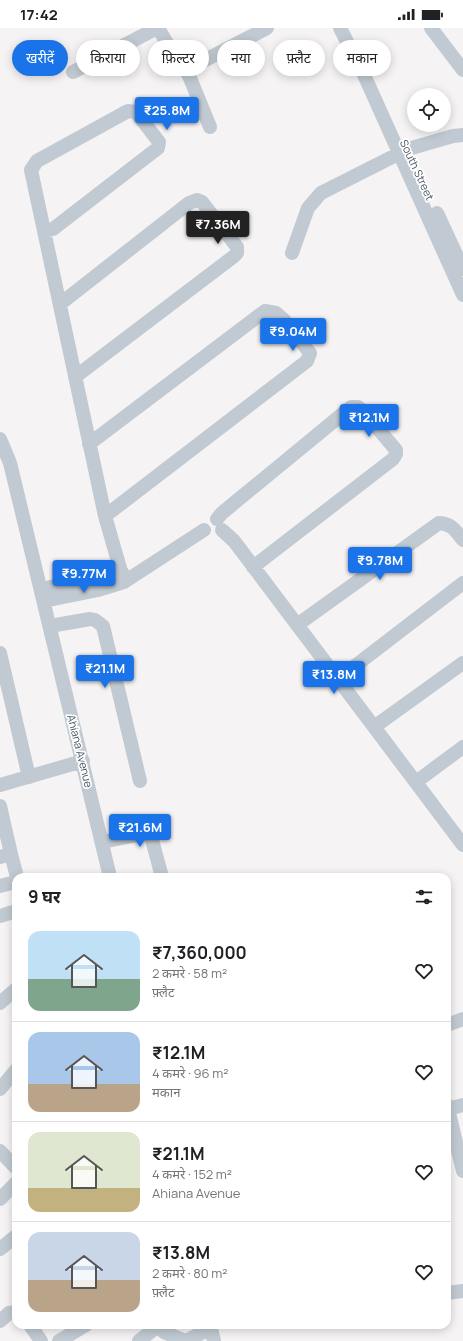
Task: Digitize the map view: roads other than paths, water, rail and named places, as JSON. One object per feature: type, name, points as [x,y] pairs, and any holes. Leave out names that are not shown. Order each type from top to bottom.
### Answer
[{"type":"street","points":[[73,72],[157,28],[164,40]]},
{"type":"street","points":[[209,58],[267,28]]},
{"type":"street","points":[[340,28],[404,152],[463,294]]},
{"type":"street","name":"South Street","points":[[351,28],[404,152],[463,269]]},
{"type":"street","points":[[431,28],[463,70]]},
{"type":"street","points":[[189,76],[210,127]]},
{"type":"street","points":[[44,231],[54,228],[158,148],[159,142],[136,112],[128,111],[35,163],[32,170],[44,231],[105,516],[123,577]]},
{"type":"street","points":[[292,253],[308,208],[321,193],[404,152],[453,136],[463,135]]},
{"type":"street","points":[[60,304],[188,203],[197,200],[202,202],[237,247],[237,252],[233,257],[75,377]]},
{"type":"street","points":[[89,444],[265,311],[276,313],[284,320],[310,354],[307,361],[105,516]]},
{"type":"street","points":[[220,525],[228,508],[351,407],[358,407],[364,412],[396,450],[396,454],[393,459],[253,567]]},
{"type":"street","name":"Ahiana Avenue","points":[[0,439],[10,463],[109,873]]},
{"type":"street","points":[[42,595],[98,590],[204,530],[207,520],[214,518],[234,541],[416,782],[460,836]]},
{"type":"street","points":[[297,626],[439,523],[448,524],[463,540]]},
{"type":"street","points":[[338,679],[463,583]]},
{"type":"street","points":[[50,626],[90,619],[96,620],[103,626],[140,781]]},
{"type":"street","points":[[0,653],[29,777]]},
{"type":"street","points":[[374,727],[463,663]]},
{"type":"street","points":[[416,782],[463,747]]},
{"type":"street","points":[[0,783],[29,777],[83,762]]},
{"type":"street","points":[[0,806],[6,856],[14,873]]},
{"type":"street","points":[[102,842],[148,833],[151,836],[161,873]]},
{"type":"street","points":[[0,886],[12,883]]},
{"type":"street","points":[[0,916],[12,912]]},
{"type":"street","points":[[0,1003],[12,992]]},
{"type":"street","points":[[451,1024],[463,1019]]},
{"type":"street","points":[[2,1082],[12,1073]]},
{"type":"street","points":[[451,1106],[463,1105]]},
{"type":"street","points":[[451,1123],[463,1171]]},
{"type":"street","points":[[0,1151],[12,1164]]},
{"type":"street","points":[[0,1199],[12,1187]]},
{"type":"street","points":[[0,1249],[12,1239]]},
{"type":"street","points":[[451,1292],[463,1290]]},
{"type":"street","points":[[0,1321],[9,1313],[12,1313]]},
{"type":"street","points":[[33,1329],[41,1341]]},
{"type":"street","points":[[59,1341],[79,1329]]},
{"type":"street","points":[[139,1341],[153,1329]]},
{"type":"street","points":[[160,1329],[164,1332],[186,1341],[212,1331]]}]
